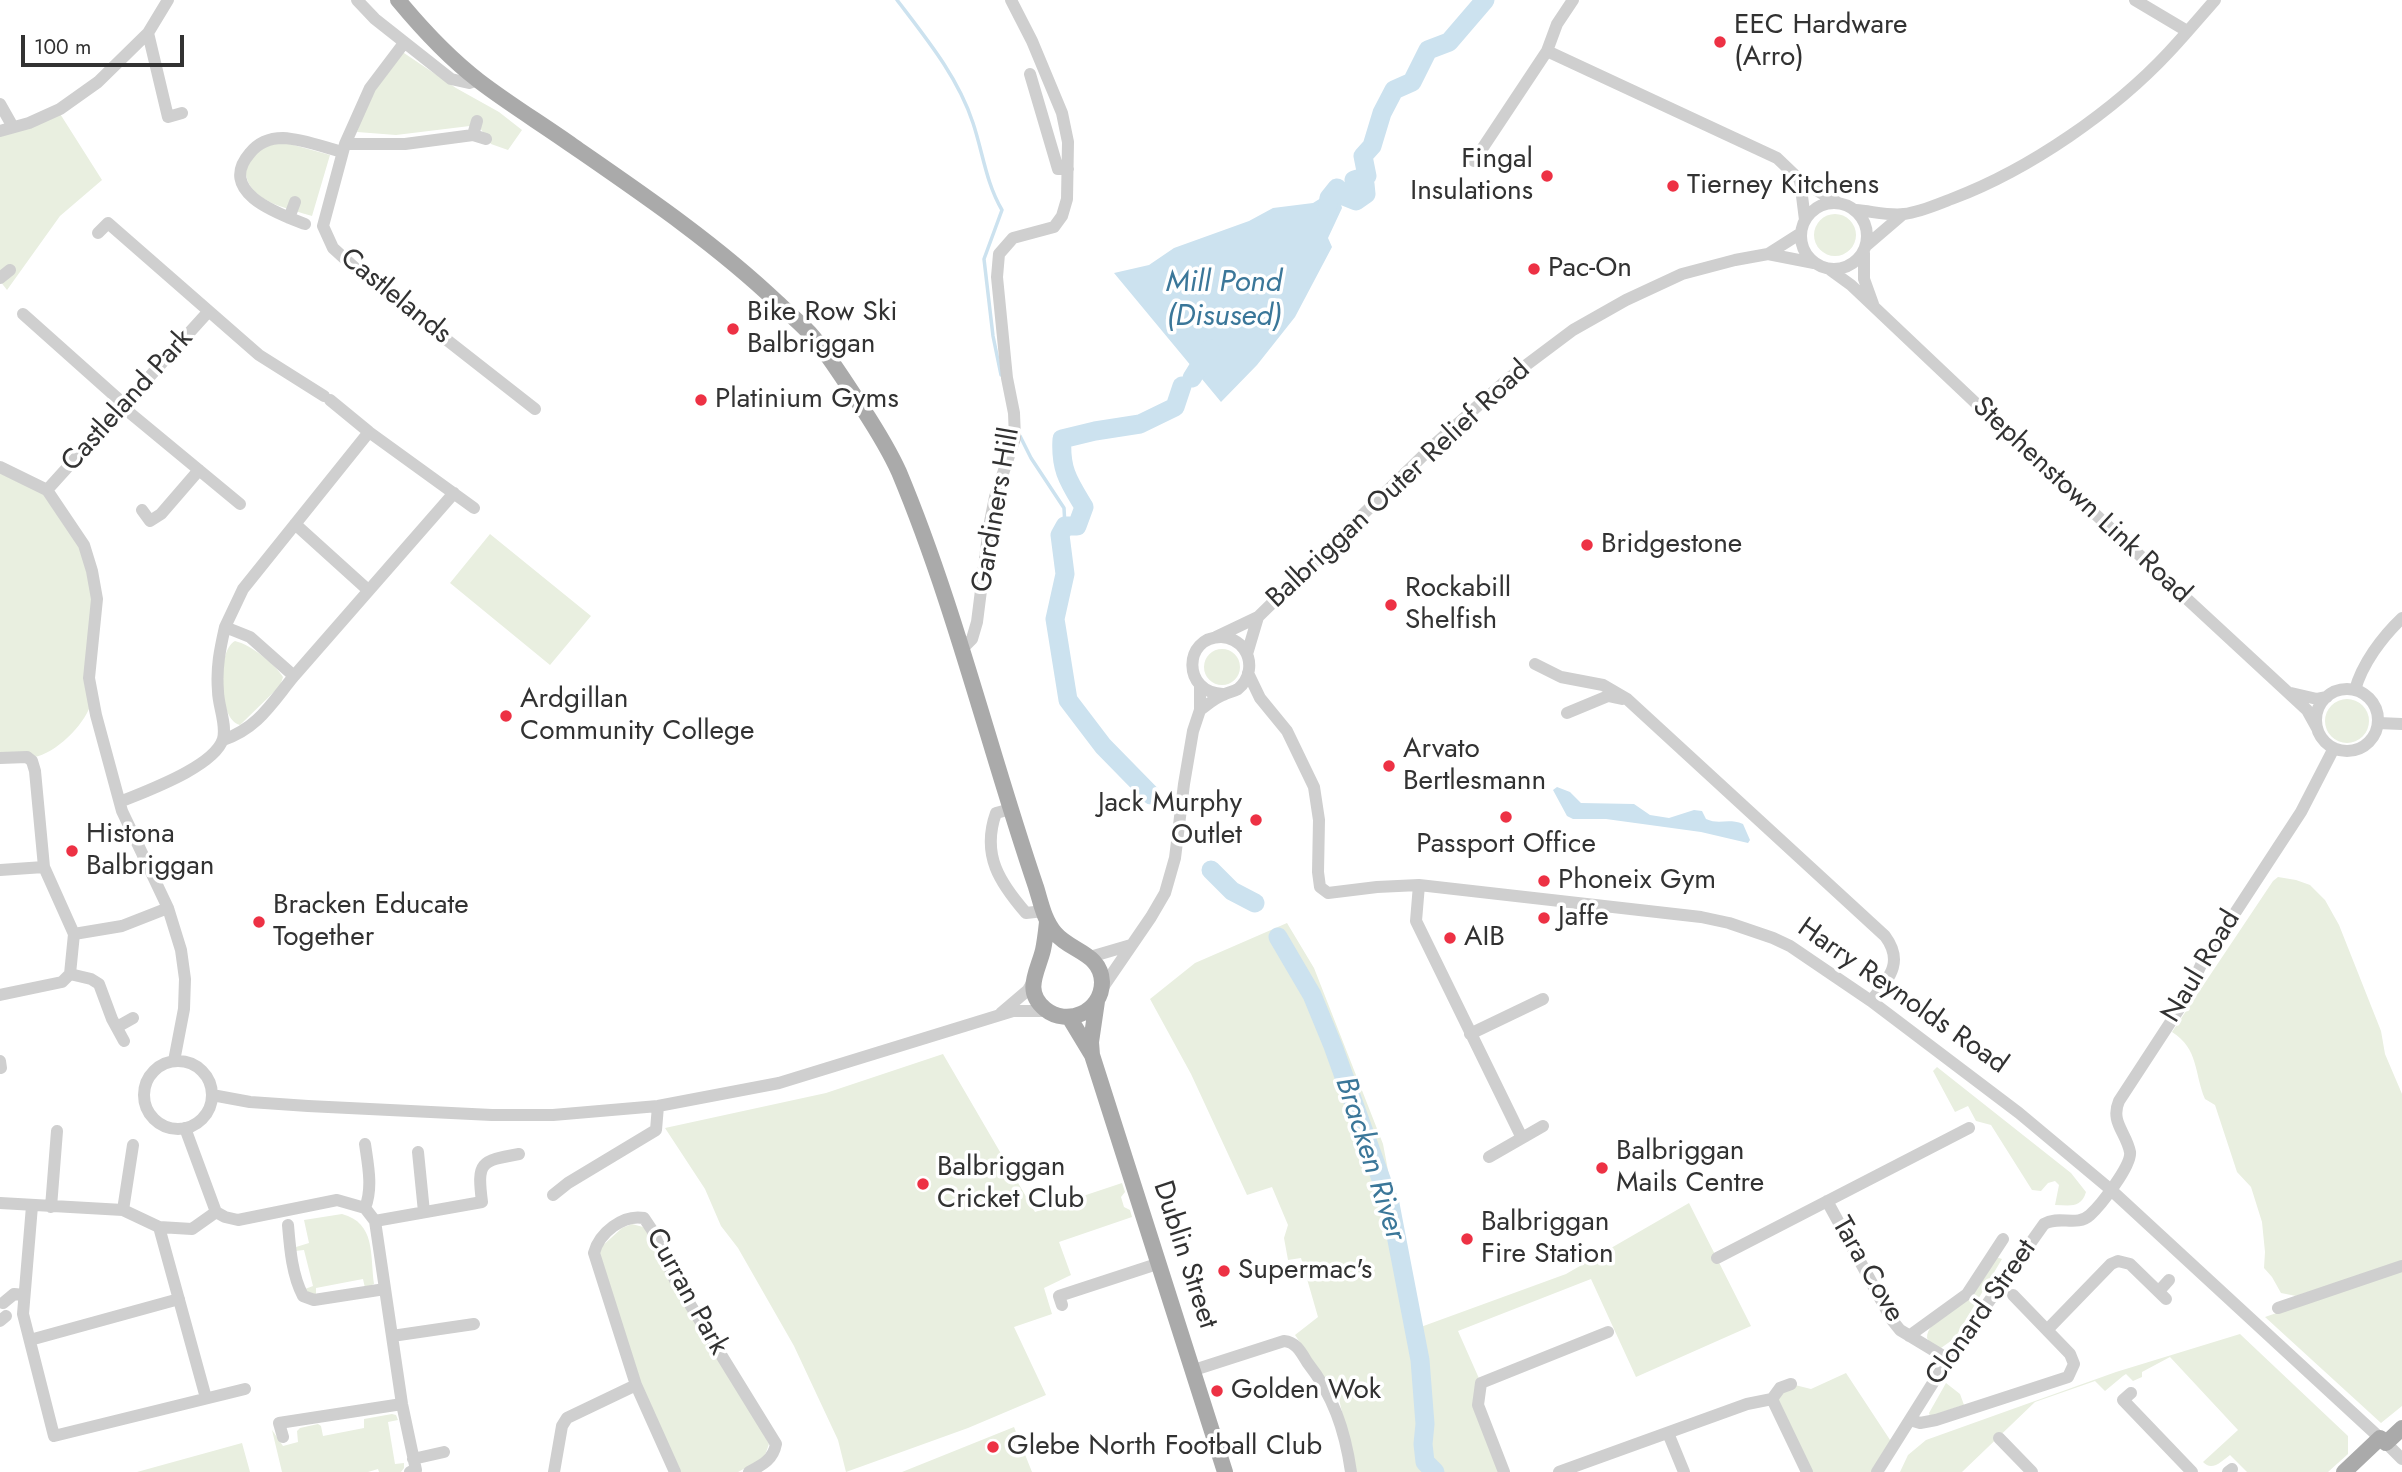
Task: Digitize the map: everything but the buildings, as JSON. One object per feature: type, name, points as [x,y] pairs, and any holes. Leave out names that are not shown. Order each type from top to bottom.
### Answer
[{"type":"main road","points":[[398,0],[428,33],[478,80],[680,220],[758,284],[814,338],[862,408],[898,469],[963,648],[1045,916],[1056,935],[1090,957],[1100,972],[1099,996],[1089,1009],[1080,1015],[1057,1016],[1047,1011],[1034,993],[1032,982],[1043,950],[1045,916]]},
{"type":"main road","points":[[1038,963],[1054,951],[1074,948]]},
{"type":"main road","name":"Dublin Street","points":[[1091,1055],[1099,996]]},
{"type":"main road","name":"Dublin Street","points":[[1069,1017],[1091,1055],[1225,1472]]},
{"type":"main road","points":[[2344,1472],[2402,1428]]},
{"type":"street","points":[[0,131],[29,123],[60,109],[98,82],[148,33],[167,0]]},
{"type":"street","points":[[357,0],[375,19],[452,79],[469,83],[478,80]]},
{"type":"street","name":"Gardiners Hill","points":[[963,648],[972,639],[977,622],[989,527],[1015,434],[996,277],[999,254],[1013,238],[1054,226],[1062,216],[1067,199],[1068,142],[1062,113],[1032,41],[1011,0]]},
{"type":"street","points":[[1474,161],[1547,51],[1558,24],[1573,0]]},
{"type":"street","points":[[2135,0],[2187,31]]},
{"type":"street","points":[[1547,51],[1777,158],[1800,180],[1838,203],[1856,210],[1902,215],[1982,187],[2052,148],[2144,76],[2215,0]]},
{"type":"street","points":[[148,33],[168,117],[183,113]]},
{"type":"street","name":"Castlelands","points":[[404,43],[370,88],[343,148],[323,226],[333,248],[355,268],[535,409]]},
{"type":"street","points":[[1030,74],[1058,169],[1068,170]]},
{"type":"street","points":[[0,104],[13,127]]},
{"type":"street","points":[[473,135],[477,121]]},
{"type":"street","points":[[305,225],[261,206],[247,192],[241,178],[242,165],[256,146],[282,138],[343,148],[405,144],[473,135],[486,139]]},
{"type":"street","points":[[1800,180],[1803,248],[1814,263],[1829,270],[1849,267],[1902,215]]},
{"type":"street","points":[[289,218],[295,202]]},
{"type":"street","points":[[1803,226],[1819,206],[1838,203]]},
{"type":"street","points":[[1856,210],[1867,227],[1865,249]]},
{"type":"street","points":[[98,233],[108,223],[259,355],[327,398],[474,508]]},
{"type":"street","name":"Balbriggan Outer Relief Road","points":[[1768,254],[1803,226]]},
{"type":"street","name":"Stephenstown Link Road","points":[[1865,249],[1864,279],[1875,309]]},
{"type":"street","name":"Balbriggan Outer Relief Road","points":[[1216,637],[1258,617],[1435,444],[1509,378],[1573,330],[1626,300],[1682,274],[1768,254],[1814,263]]},
{"type":"street","name":"Stephenstown Link Road","points":[[1829,270],[1852,285],[2287,692],[2311,715],[2318,728]]},
{"type":"street","name":"Castleland Park","points":[[47,490],[208,312]]},
{"type":"street","points":[[23,314],[125,405],[130,413],[240,504]]},
{"type":"street","points":[[120,802],[177,778],[217,750],[223,740],[224,729],[218,693],[218,657],[225,627],[243,589],[369,432]]},
{"type":"street","points":[[0,467],[47,490],[84,545],[92,571],[97,599],[89,678],[96,715],[120,802],[168,908],[181,950],[185,979],[184,1009],[174,1061]]},
{"type":"street","points":[[142,510],[150,521],[161,514],[199,470]]},
{"type":"street","points":[[223,740],[253,726],[454,493]]},
{"type":"street","points":[[295,524],[368,590]]},
{"type":"street","name":"Balbriggan Outer Relief Road","points":[[1247,654],[1258,617]]},
{"type":"street","points":[[2355,690],[2358,678],[2379,645],[2402,618]]},
{"type":"street","points":[[225,627],[250,637],[294,676]]},
{"type":"street","points":[[1200,710],[1227,693],[1244,682],[1248,673],[1247,654],[1234,640],[1216,637],[1200,645],[1192,661],[1195,678],[1200,686],[1207,691],[1227,693],[1260,698]]},
{"type":"street","points":[[1535,664],[1561,677],[1602,684],[1629,701],[1885,936],[1892,945],[1894,966],[1890,976],[1871,1001]]},
{"type":"street","name":"Harry Reynolds Road","points":[[1248,673],[1260,698],[1287,731],[1314,787],[1319,820],[1318,872],[1320,887],[1328,893],[1419,885],[1671,912],[1730,923],[1790,946],[1871,1001],[2019,1113],[2110,1189],[2402,1459]]},
{"type":"street","points":[[1099,996],[1165,893],[1175,858],[1184,784],[1200,710],[1200,686]]},
{"type":"street","points":[[2287,692],[2317,699],[2340,690],[2355,690],[2368,697],[2378,716],[2372,739],[2359,749],[2342,751],[2321,737],[2318,711],[2327,697]]},
{"type":"street","points":[[1567,713],[1608,696],[1629,701]]},
{"type":"street","points":[[2378,723],[2402,724]]},
{"type":"street","name":"Naul Road","points":[[2110,1189],[2127,1167],[2130,1158],[2130,1151],[2115,1118],[2119,1101],[2183,1003],[2201,965],[2301,812],[2334,748]]},
{"type":"street","points":[[0,758],[27,757],[32,761],[44,867],[74,934],[70,974],[62,982],[0,995]]},
{"type":"street","points":[[1011,809],[996,813],[992,822],[991,846],[996,871],[1004,887],[1026,913],[1045,916]]},
{"type":"street","points":[[0,870],[44,867]]},
{"type":"street","points":[[1419,885],[1416,921],[1522,1138]]},
{"type":"street","points":[[74,934],[108,929],[144,919],[168,908]]},
{"type":"street","points":[[1090,957],[1131,945]]},
{"type":"street","points":[[70,974],[91,979],[99,984],[124,1041]]},
{"type":"street","points":[[998,1015],[1028,990],[1032,982]]},
{"type":"street","points":[[1470,1034],[1543,999]]},
{"type":"street","points":[[212,1096],[308,1106],[492,1115],[553,1115],[658,1106],[779,1083],[1013,1011],[1047,1011]]},
{"type":"street","points":[[117,1027],[133,1018]]},
{"type":"street","points":[[0,1061],[1,1068]]},
{"type":"street","points":[[174,1061],[196,1066],[210,1084],[212,1096],[210,1107],[204,1116],[196,1124],[185,1128],[163,1126],[148,1111],[144,1100],[144,1089],[154,1070],[174,1061]]},
{"type":"street","points":[[553,1195],[568,1183],[656,1130],[658,1106]]},
{"type":"street","points":[[1489,1157],[1543,1126]]},
{"type":"street","points":[[185,1128],[216,1212],[225,1217],[239,1220],[337,1199],[365,1208],[374,1221],[402,1404],[416,1471],[410,1472]]},
{"type":"street","name":"Tara Cove","points":[[1717,1258],[1969,1128]]},
{"type":"street","points":[[51,1207],[57,1131]]},
{"type":"street","points":[[365,1144],[369,1181],[365,1208]]},
{"type":"street","points":[[123,1210],[133,1145]]},
{"type":"street","points":[[418,1152],[424,1212]]},
{"type":"street","points":[[374,1221],[482,1202],[480,1170],[484,1164],[495,1158],[519,1154]]},
{"type":"street","name":"Clonard Street","points":[[1877,1472],[1948,1359],[2044,1224],[2055,1219],[2076,1221],[2090,1216],[2110,1189]]},
{"type":"street","name":"Tara Cove","points":[[1827,1200],[1892,1320],[1900,1330],[1948,1359]]},
{"type":"street","points":[[0,1203],[123,1210],[159,1227],[192,1229],[216,1212]]},
{"type":"street","points":[[32,1206],[23,1314],[54,1436],[245,1389]]},
{"type":"street","name":"Curran Park","points":[[675,1472],[636,1385],[594,1253],[597,1242],[611,1228],[635,1216],[644,1218],[652,1230],[675,1280],[776,1444],[767,1462],[749,1472]]},
{"type":"street","points":[[288,1225],[295,1272],[303,1296],[314,1300],[385,1289]]},
{"type":"street","points":[[159,1227],[206,1398]]},
{"type":"street","name":"Tara Cove","points":[[1909,1336],[1967,1294],[2003,1239]]},
{"type":"street","points":[[2048,1329],[2111,1265],[2119,1261],[2130,1264],[2162,1295],[2169,1280]]},
{"type":"street","points":[[1062,1305],[1059,1296],[1160,1263]]},
{"type":"street","points":[[2278,1308],[2402,1266]]},
{"type":"street","points":[[3,1313],[14,1294],[24,1295]]},
{"type":"street","points":[[1910,1420],[1920,1423],[1936,1420],[2068,1377],[2073,1368],[2073,1359],[2048,1329],[2013,1295]]},
{"type":"street","points":[[30,1340],[179,1299]]},
{"type":"street","points":[[392,1336],[474,1324]]},
{"type":"street","points":[[1504,1472],[1479,1405],[1480,1383],[1608,1332]]},
{"type":"street","points":[[1194,1370],[1284,1341],[1295,1345],[1334,1403],[1352,1472]]},
{"type":"street","points":[[1559,1472],[1747,1404],[1772,1398],[1780,1388],[1791,1384]]},
{"type":"street","points":[[554,1472],[562,1426],[567,1418],[636,1385]]},
{"type":"street","points":[[2131,1393],[2123,1400],[2192,1472]]},
{"type":"street","points":[[1772,1398],[1807,1472]]},
{"type":"street","points":[[283,1437],[279,1423],[402,1404]]},
{"type":"street","points":[[1668,1433],[1684,1472]]},
{"type":"street","points":[[1999,1438],[2009,1457],[2032,1472]]},
{"type":"street","points":[[413,1459],[444,1452]]},
{"type":"green space","points":[[401,51],[456,88],[499,112],[522,130],[508,150],[491,144],[478,125],[396,135],[357,132],[372,90]]},
{"type":"green space","points":[[57,109],[102,180],[60,216],[7,290],[0,281],[0,134]]},
{"type":"green space","points":[[279,141],[330,155],[312,216],[273,203],[249,185],[246,175],[248,158],[256,150]]},
{"type":"green space","points":[[1835,214],[1850,220],[1856,235],[1850,250],[1835,256],[1820,250],[1814,235],[1820,220]]},
{"type":"green space","points":[[0,467],[36,484],[68,520],[92,571],[90,706],[82,722],[59,745],[42,755],[30,758],[0,758]]},
{"type":"green space","points":[[490,534],[591,616],[550,665],[450,583]]},
{"type":"green space","points":[[235,641],[262,655],[283,677],[280,686],[240,725],[227,711],[222,685],[225,658],[229,647]]},
{"type":"green space","points":[[1222,649],[1235,654],[1240,667],[1235,680],[1222,685],[1209,680],[1204,667],[1209,654]]},
{"type":"green space","points":[[2347,699],[2362,706],[2369,721],[2362,736],[2347,743],[2332,736],[2325,721],[2332,706]]},
{"type":"green space","points":[[2278,877],[2310,885],[2325,900],[2339,925],[2381,1031],[2385,1054],[2402,1094],[2402,1261],[2296,1296],[2281,1293],[2264,1268],[2262,1222],[2251,1187],[2237,1172],[2215,1105],[2205,1099],[2187,1046],[2172,1032]]},
{"type":"green space","points":[[1287,923],[1314,968],[1383,1144],[1418,1328],[1566,1274],[1689,1203],[1751,1326],[1636,1377],[1591,1279],[1458,1331],[1481,1383],[1479,1390],[1504,1472],[1356,1472],[1339,1399],[1295,1335],[1318,1317],[1301,1258],[1288,1260],[1284,1238],[1288,1225],[1272,1187],[1247,1195],[1191,1074],[1150,999],[1195,963]]},
{"type":"green space","points":[[943,1054],[1035,1212],[1122,1183],[1125,1192],[1121,1197],[1124,1207],[1130,1210],[1132,1217],[1059,1242],[1071,1275],[1044,1288],[1052,1314],[1014,1327],[1046,1395],[968,1428],[846,1472],[838,1440],[794,1346],[738,1248],[721,1226],[705,1189],[665,1128],[826,1093]]},
{"type":"green space","points":[[1937,1067],[2071,1173],[2086,1192],[2081,1201],[2074,1205],[2055,1205],[2059,1185],[2055,1181],[2048,1183],[2041,1191],[2032,1190],[1991,1125],[1976,1121],[1968,1106],[1955,1112],[1933,1071]]},
{"type":"green space","points":[[342,1214],[353,1218],[366,1232],[374,1284],[365,1288],[363,1279],[316,1288],[316,1295],[311,1295],[305,1289],[313,1286],[304,1250],[295,1251],[296,1247],[309,1243],[304,1220]]},
{"type":"green space","points":[[632,1224],[643,1227],[649,1233],[769,1444],[764,1458],[738,1472],[681,1472],[639,1379],[600,1263],[600,1248],[622,1228]]},
{"type":"green space","points":[[1996,1257],[2002,1259],[1955,1338],[1941,1348],[1932,1346],[1927,1338],[1932,1325],[1973,1294]]},
{"type":"green space","points":[[2402,1269],[2402,1406],[2381,1423],[2265,1317]]},
{"type":"green space","points":[[2240,1334],[2348,1436],[2348,1454],[2328,1472],[2247,1472],[2230,1455],[2217,1464],[2206,1465],[2203,1462],[2238,1430],[2170,1357],[2142,1372],[2142,1377],[2133,1381],[2126,1374],[2105,1391],[2095,1381],[2035,1402],[1962,1472],[1900,1472],[1908,1455],[1926,1440],[2116,1372]]},
{"type":"green space","points":[[1846,1373],[1894,1446],[1872,1472],[1807,1472],[1772,1399],[1791,1384],[1811,1389]]},
{"type":"green space","points":[[1946,1383],[1960,1394],[1964,1405],[1930,1416],[1929,1413]]},
{"type":"green space","points":[[396,1415],[398,1420],[388,1422],[395,1464],[404,1463],[401,1472],[379,1472],[378,1469],[368,1472],[282,1472],[272,1430],[283,1446],[298,1442],[297,1431],[300,1428],[318,1424],[323,1436],[364,1428],[364,1419]]},
{"type":"green space","name":"Glebe North Football Club","points":[[1014,1427],[1032,1472],[902,1472]]},
{"type":"green space","points":[[242,1443],[250,1472],[137,1472]]},
{"type":"water","name":"Mill Pond (Disused)","points":[[1337,188],[1342,208],[1328,238],[1332,247],[1295,317],[1257,365],[1221,402],[1114,273],[1149,265],[1174,248],[1249,221],[1273,208],[1313,203]]},
{"type":"water","points":[[1557,787],[1570,792],[1581,803],[1634,804],[1650,815],[1669,818],[1694,810],[1702,811],[1706,819],[1711,821],[1743,824],[1750,840],[1748,843],[1701,832],[1606,819],[1573,819],[1567,816],[1553,790]]},
{"type":"waterway","points":[[897,0],[940,58],[959,90],[973,123],[992,189],[1002,210],[984,259],[993,336],[1001,375]]},
{"type":"waterway","name":"Bracken River","points":[[1327,210],[1329,198],[1337,188],[1346,197],[1356,201],[1366,194],[1365,184],[1354,180],[1367,176],[1363,156],[1372,146],[1382,113],[1394,90],[1412,82],[1428,50],[1449,42],[1485,0]]},
{"type":"waterway","name":"Bracken River","points":[[1192,378],[1210,349]]},
{"type":"waterway","name":"Bracken River","points":[[1151,795],[1103,746],[1068,700],[1055,619],[1065,574],[1060,535],[1065,526],[1077,526],[1084,507],[1064,468],[1062,439],[1140,424],[1175,407],[1182,386]]},
{"type":"waterway","points":[[1020,436],[1064,508],[1065,526]]},
{"type":"waterway","name":"Bracken River","points":[[1211,870],[1232,891],[1255,903]]},
{"type":"waterway","name":"Bracken River","points":[[1278,937],[1312,995],[1390,1204],[1420,1360],[1425,1462],[1435,1472]]},
{"type":"place","name":"EEC Hardware (Arro)","points":[[1720,42]]},
{"type":"place","name":"Fingal Insulations","points":[[1547,176]]},
{"type":"place","name":"Tierney Kitchens","points":[[1673,186]]},
{"type":"place","name":"Pac-On","points":[[1534,269]]},
{"type":"place","name":"Bike Row Ski Balbriggan","points":[[733,329]]},
{"type":"place","name":"Platinium Gyms","points":[[701,400]]},
{"type":"place","name":"Bridgestone","points":[[1587,545]]},
{"type":"place","name":"Rockabill Shelfish","points":[[1391,605]]},
{"type":"place","name":"Ardgillan Community College","points":[[506,716]]},
{"type":"place","name":"Arvato Bertlesmann","points":[[1389,766]]},
{"type":"place","name":"Passport Office","points":[[1506,817]]},
{"type":"place","name":"Jack Murphy Outlet","points":[[1256,820]]},
{"type":"place","name":"Histona Balbriggan","points":[[72,851]]},
{"type":"place","name":"Phoneix Gym","points":[[1544,881]]},
{"type":"place","name":"Jaffe","points":[[1544,918]]},
{"type":"place","name":"Bracken Educate Together","points":[[259,922]]},
{"type":"place","name":"AIB","points":[[1450,938]]},
{"type":"place","name":"Balbriggan Mails Centre","points":[[1602,1168]]},
{"type":"place","name":"Balbriggan Cricket Club","points":[[923,1184]]},
{"type":"place","name":"Balbriggan Fire Station","points":[[1467,1239]]},
{"type":"place","name":"Supermac's","points":[[1224,1271]]},
{"type":"place","name":"Golden Wok","points":[[1217,1391]]},
{"type":"place","name":"Glebe North Football Club","points":[[993,1447]]}]
